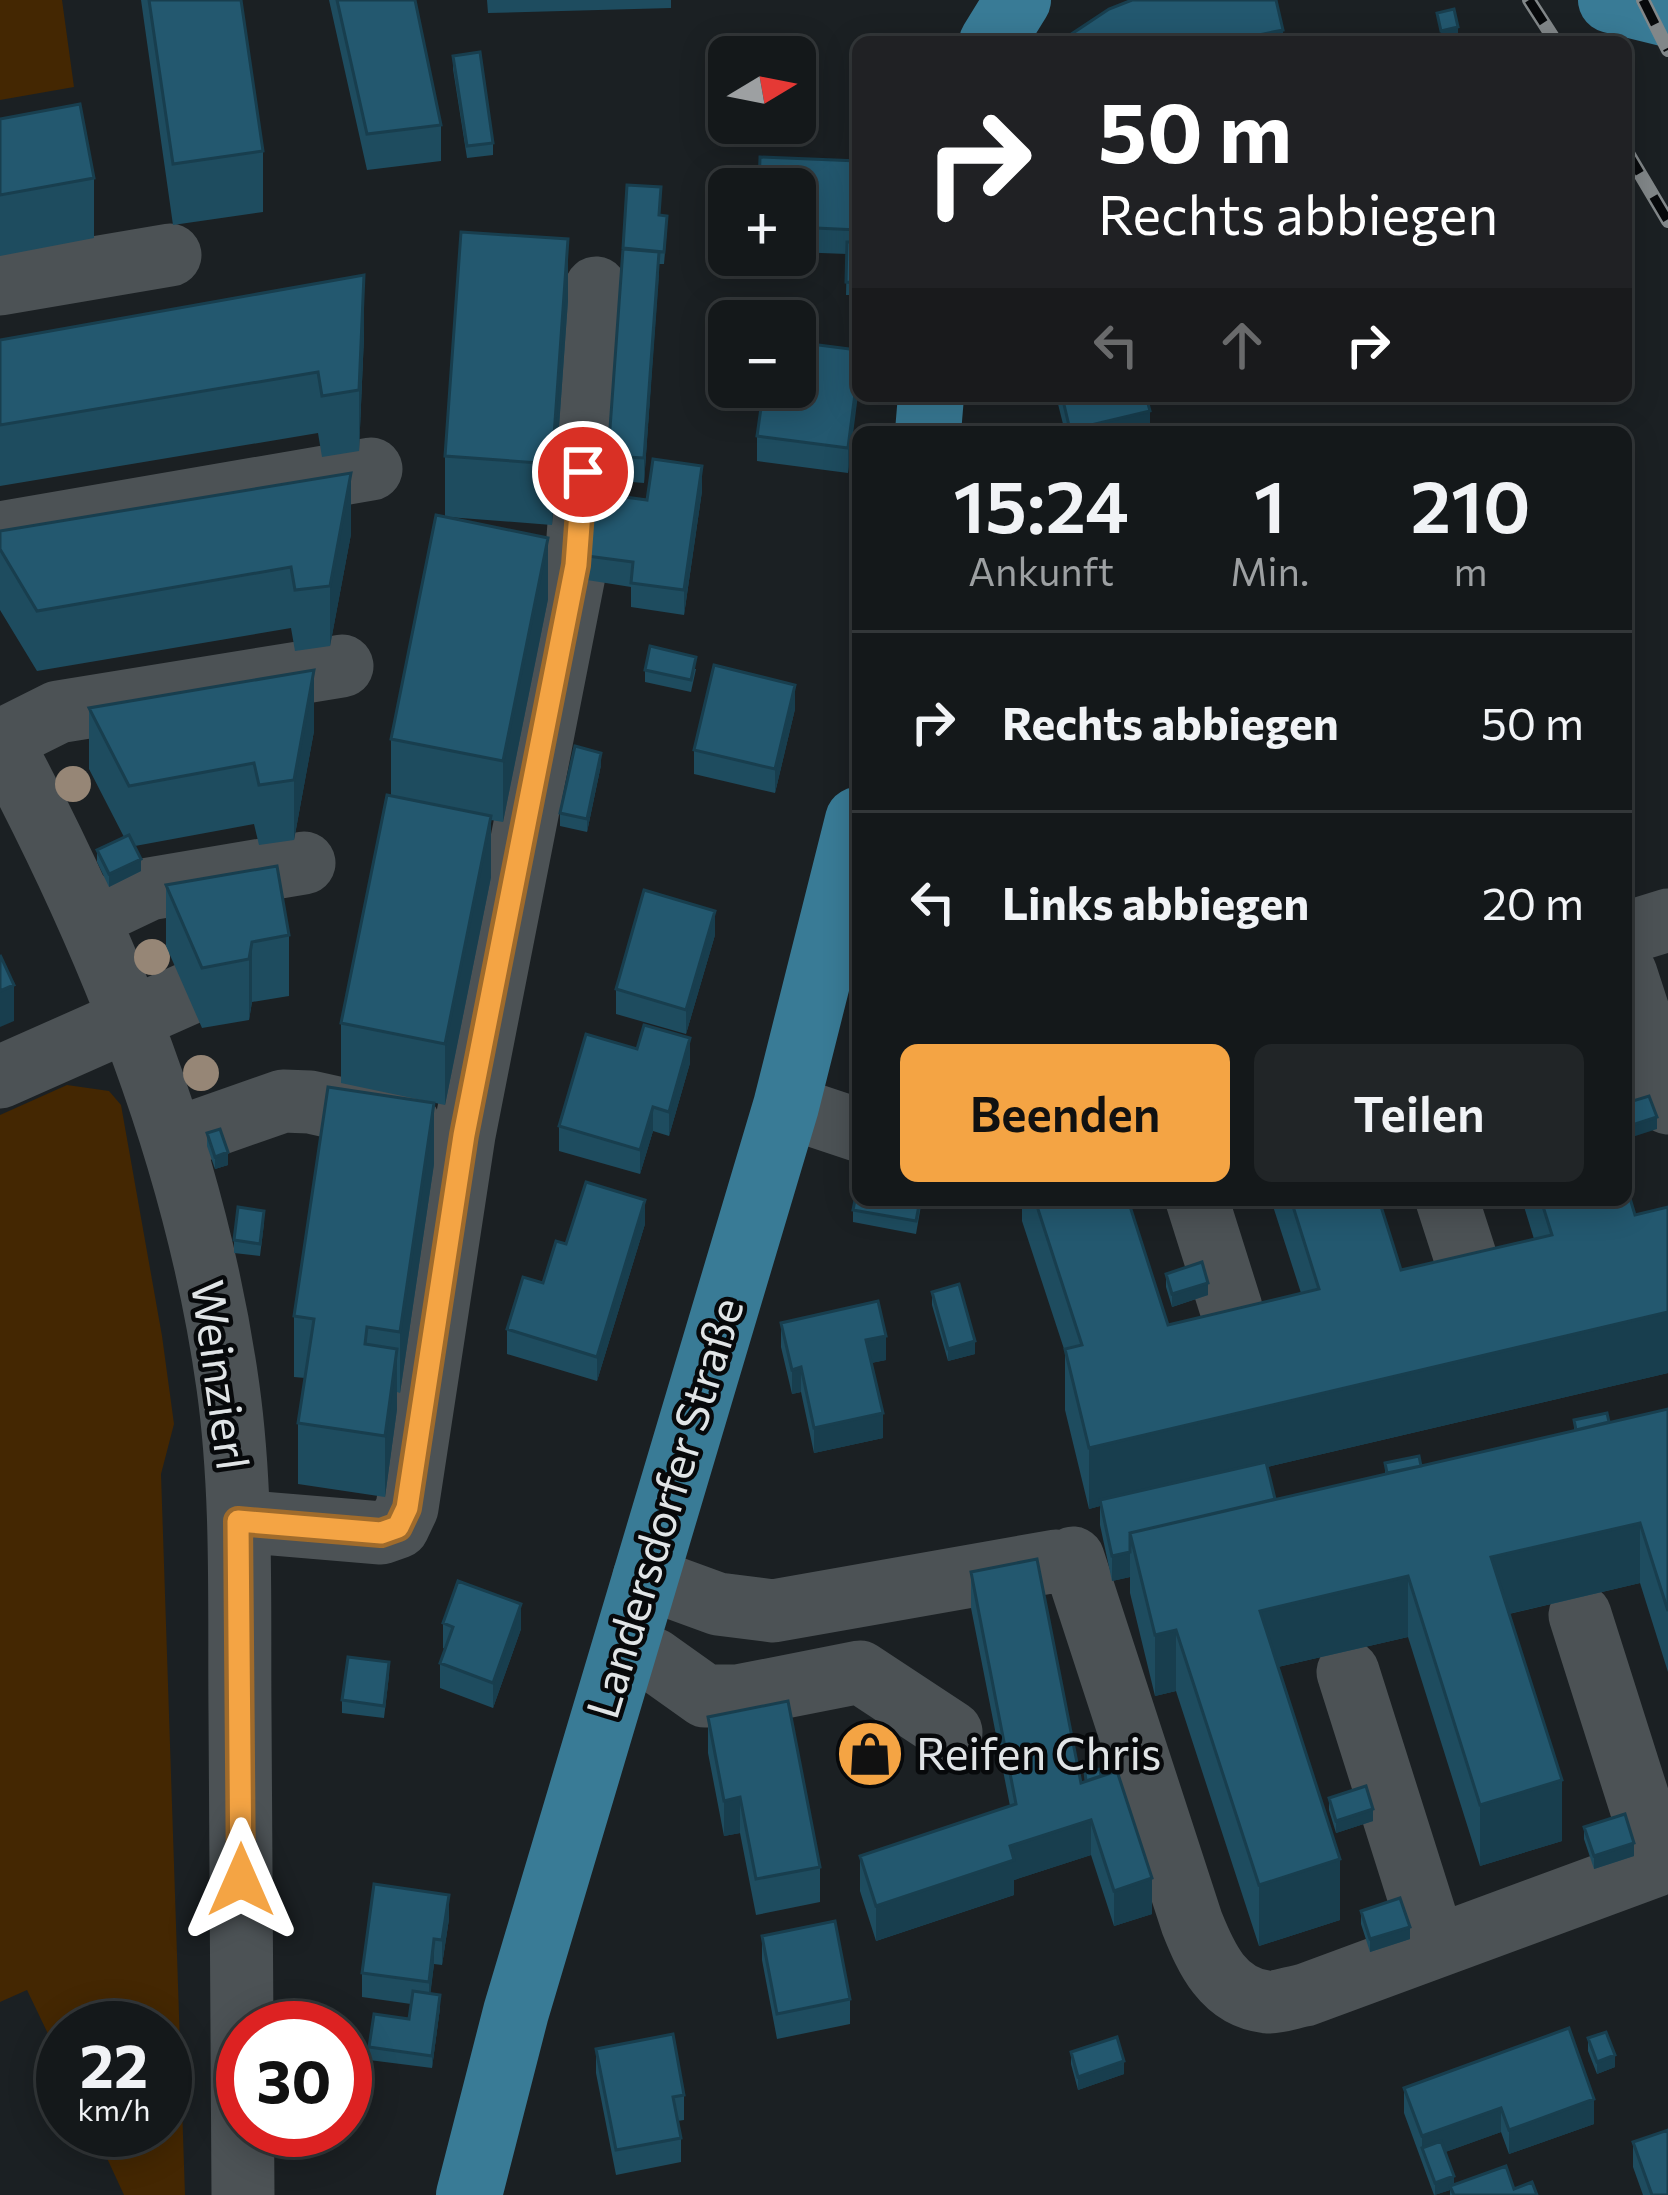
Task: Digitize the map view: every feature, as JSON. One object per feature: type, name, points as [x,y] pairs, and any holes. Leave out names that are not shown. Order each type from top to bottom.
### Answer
[{"type":"main road","points":[[996,36],[1018,0]]},
{"type":"main road","points":[[1611,0],[1668,14]]},
{"type":"main road","name":"Landersdorfer Straße","points":[[469,2195],[516,2012],[786,1106],[852,844]]},
{"type":"street","points":[[0,284],[170,255]]},
{"type":"street","points":[[238,1521],[381,1533],[398,1527],[407,1508],[464,1135],[576,565],[596,288]]},
{"type":"street","points":[[0,533],[371,470]]},
{"type":"street","points":[[0,740],[58,712],[342,666]]},
{"type":"street","name":"Weinzierl","points":[[0,740],[88,918],[130,1018],[172,1140],[204,1258],[228,1388],[238,1521],[243,2195]]},
{"type":"street","points":[[88,918],[149,889],[304,863]]},
{"type":"street","points":[[1632,931],[1668,920]]},
{"type":"street","points":[[1632,992],[1668,1102]]},
{"type":"street","points":[[0,1077],[187,994]]},
{"type":"street","points":[[172,1140],[283,1101],[310,1102],[464,1135]]},
{"type":"street","points":[[786,1106],[852,1128]]},
{"type":"street","points":[[1199,1206],[1231,1308]]},
{"type":"street","points":[[1450,1206],[1466,1258]]},
{"type":"street","points":[[644,1577],[718,1604],[773,1611],[1089,1555],[1208,1963],[1232,1989],[1268,2002],[1305,1995],[1664,1862],[1580,1615]]},
{"type":"street","points":[[624,1647],[653,1658],[704,1696],[738,1696],[860,1672],[951,1732]]},
{"type":"street","points":[[1348,1672],[1435,1947]]},
{"type":"shaded area","points":[[0,0],[62,0],[74,87],[0,100]]},
{"type":"shaded area","points":[[67,1085],[109,1091],[121,1105],[174,1424],[161,1474],[179,2001],[36,2001],[36,2009],[27,1990],[0,2002],[0,1115]]},
{"type":"shaded area","points":[[106,2157],[184,2157],[185,2195],[124,2195]]},
{"type":"building","points":[[149,0],[241,0],[263,151],[173,164]]},
{"type":"building","points":[[337,0],[415,0],[441,125],[367,134]]},
{"type":"building","points":[[1132,0],[1276,0],[1283,30],[1254,36],[1070,36],[1109,9]]},
{"type":"building","points":[[1454,9],[1458,27],[1441,31],[1437,13]]},
{"type":"building","points":[[480,52],[493,143],[467,146],[453,56]]},
{"type":"building","points":[[80,104],[94,178],[0,195],[0,119]]},
{"type":"building","points":[[760,157],[852,161],[852,230],[816,228],[816,168],[760,168]]},
{"type":"building","points":[[627,185],[661,187],[659,215],[667,216],[664,252],[623,248]]},
{"type":"building","points":[[461,232],[568,239],[552,464],[445,456]]},
{"type":"building","points":[[847,242],[852,242],[852,282],[846,282]]},
{"type":"building","points":[[623,249],[659,252],[644,458],[608,456]]},
{"type":"building","points":[[364,275],[359,390],[322,396],[318,372],[0,425],[0,340]]},
{"type":"building","points":[[816,345],[852,349],[854,402],[848,448],[757,436],[761,408],[816,408]]},
{"type":"building","points":[[1063,402],[1148,402],[1150,411],[1087,426],[1069,426]]},
{"type":"building","points":[[653,459],[702,466],[684,590],[631,583],[633,562],[587,556],[596,493],[647,500]]},
{"type":"building","points":[[351,473],[330,586],[295,590],[291,567],[37,611],[0,549],[0,531]]},
{"type":"building","points":[[436,515],[548,538],[503,761],[391,739]]},
{"type":"building","points":[[650,646],[696,657],[691,680],[645,670]]},
{"type":"building","points":[[714,665],[795,685],[775,769],[694,750]]},
{"type":"building","points":[[314,670],[294,780],[259,785],[254,763],[129,786],[89,708]]},
{"type":"building","points":[[575,746],[601,753],[587,819],[560,813]]},
{"type":"building","points":[[387,795],[491,816],[445,1044],[341,1023]]},
{"type":"building","points":[[129,835],[141,859],[109,874],[97,850]]},
{"type":"building","points":[[277,866],[289,935],[252,942],[249,959],[202,968],[166,885]]},
{"type":"building","points":[[644,890],[715,911],[686,1010],[616,989]]},
{"type":"building","points":[[0,955],[14,985],[0,991]]},
{"type":"building","points":[[644,1025],[690,1038],[669,1112],[653,1107],[640,1150],[559,1126],[586,1034],[637,1049]]},
{"type":"building","points":[[328,1087],[434,1103],[400,1332],[367,1327],[365,1344],[397,1349],[385,1436],[298,1423],[314,1319],[294,1316]]},
{"type":"building","points":[[1649,1096],[1657,1117],[1632,1125],[1632,1101]]},
{"type":"building","points":[[220,1129],[228,1152],[215,1157],[207,1133]]},
{"type":"building","points":[[586,1182],[645,1200],[597,1357],[507,1329],[523,1277],[543,1283],[556,1241],[566,1244]]},
{"type":"building","points":[[1632,1205],[1635,1215],[1668,1207],[1668,1312],[1089,1448],[1065,1349],[1082,1345],[1037,1206],[1130,1206],[1168,1325],[1319,1289],[1293,1206],[1381,1206],[1401,1270],[1552,1235],[1543,1206]]},
{"type":"building","points":[[854,1206],[919,1206],[916,1221],[853,1210]]},
{"type":"building","points":[[238,1207],[264,1211],[260,1244],[234,1240]]},
{"type":"building","points":[[1202,1262],[1208,1283],[1172,1294],[1166,1274]]},
{"type":"building","points":[[959,1284],[975,1341],[948,1349],[932,1292]]},
{"type":"building","points":[[878,1301],[886,1336],[866,1340],[883,1413],[814,1428],[801,1367],[792,1370],[781,1323]]},
{"type":"building","points":[[1668,1409],[1668,1611],[1640,1523],[1491,1557],[1562,1780],[1480,1805],[1408,1576],[1260,1611],[1340,1859],[1259,1885],[1176,1630],[1155,1635],[1130,1533]]},
{"type":"building","points":[[1607,1413],[1609,1422],[1576,1430],[1574,1420]]},
{"type":"building","points":[[1419,1456],[1421,1466],[1387,1473],[1385,1463]]},
{"type":"building","points":[[1266,1462],[1275,1499],[1130,1533],[1130,1552],[1112,1556],[1100,1500]]},
{"type":"building","points":[[1037,1559],[1081,1783],[1117,1771],[1152,1878],[1114,1891],[1091,1820],[1010,1846],[1014,1860],[876,1906],[860,1856],[1016,1804],[971,1572]]},
{"type":"building","points":[[458,1581],[521,1604],[493,1683],[440,1663],[453,1627],[443,1623]]},
{"type":"building","points":[[348,1657],[389,1662],[384,1706],[342,1700]]},
{"type":"building","points":[[788,1701],[820,1867],[756,1879],[740,1797],[724,1801],[708,1717]]},
{"type":"building","points":[[1100,1769],[1101,1776],[1086,1781],[1085,1772]]},
{"type":"building","points":[[1366,1786],[1373,1809],[1336,1821],[1329,1798]]},
{"type":"building","points":[[1625,1814],[1634,1843],[1594,1856],[1584,1827]]},
{"type":"building","points":[[374,1884],[449,1895],[442,1940],[434,1939],[429,1982],[362,1973]]},
{"type":"building","points":[[1400,1898],[1410,1927],[1370,1939],[1361,1911]]},
{"type":"building","points":[[835,1921],[850,1999],[777,2014],[762,1936]]},
{"type":"building","points":[[413,1991],[440,1995],[432,2056],[372,2047],[374,2014],[409,2019]]},
{"type":"building","points":[[1569,2028],[1594,2099],[1509,2130],[1501,2108],[1422,2136],[1404,2088]]},
{"type":"building","points":[[1606,2032],[1615,2055],[1597,2062],[1588,2038]]},
{"type":"building","points":[[673,2034],[684,2095],[673,2097],[681,2138],[616,2150],[596,2049]]},
{"type":"building","points":[[1117,2037],[1124,2061],[1078,2077],[1071,2052]]},
{"type":"building","points":[[1668,2130],[1668,2195],[1652,2195],[1633,2142]]},
{"type":"building","points":[[1441,2141],[1454,2176],[1435,2183],[1422,2148]]},
{"type":"building","points":[[1506,2166],[1514,2189],[1532,2182],[1537,2195],[1454,2195],[1450,2186]]},
{"type":"railway","points":[[1529,0],[1552,36]]},
{"type":"railway","points":[[1643,0],[1668,50]]},
{"type":"railway","points":[[1632,160],[1668,221]]},
{"type":"place","name":"Reifen Chris","points":[[870,1754]]},
{"type":"route","points":[[241,1880],[238,1521],[381,1533],[398,1527],[407,1508],[464,1135],[576,565],[583,472]]}]
